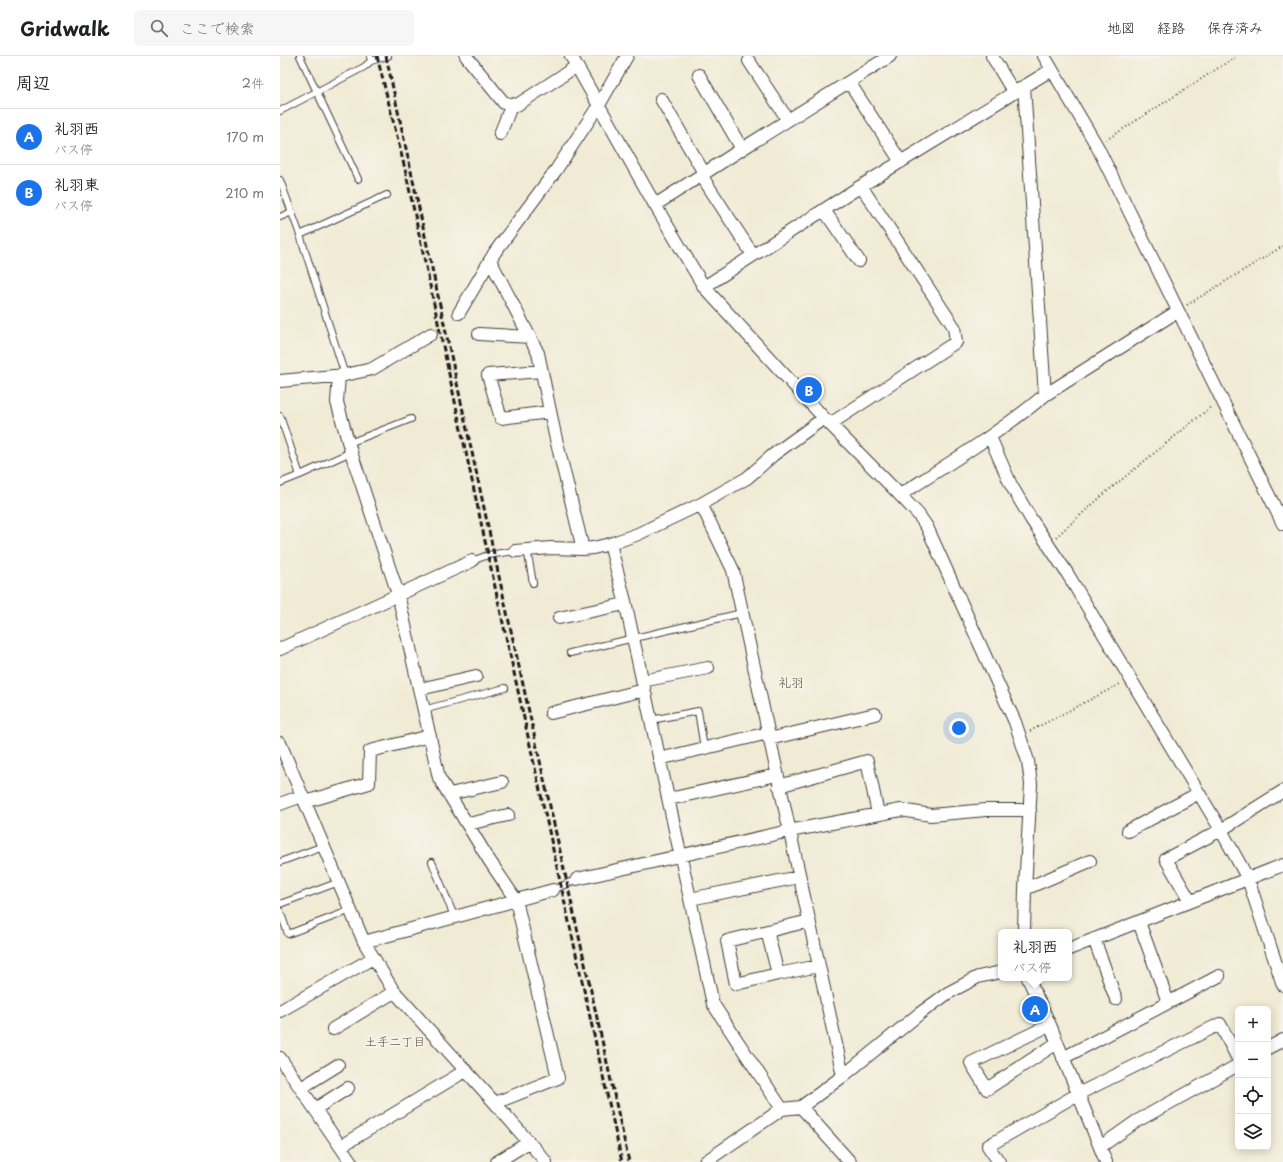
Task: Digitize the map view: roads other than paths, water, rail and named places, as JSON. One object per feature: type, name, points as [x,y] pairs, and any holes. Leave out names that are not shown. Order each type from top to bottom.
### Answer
[{"type":"street","points":[[466,56],[504,103],[512,104],[517,104],[574,61],[655,205],[704,287],[827,421],[918,514],[927,527],[1020,737],[1028,761],[1032,784],[1025,889],[1024,929]]},
{"type":"street","points":[[459,313],[490,260],[556,170],[599,105],[627,56]]},
{"type":"street","points":[[655,205],[890,56]]},
{"type":"street","points":[[992,56],[1014,93]]},
{"type":"street","points":[[1044,56],[1097,146],[1283,524]]},
{"type":"street","points":[[749,61],[788,120]]},
{"type":"street","points":[[704,287],[861,186],[1051,70]]},
{"type":"street","points":[[699,75],[742,149]]},
{"type":"street","points":[[849,82],[901,162]]},
{"type":"street","points":[[1024,86],[1045,395]]},
{"type":"street","points":[[661,99],[703,174],[753,255]]},
{"type":"street","points":[[500,134],[512,104]]},
{"type":"street","points":[[521,550],[551,548],[583,549],[610,544],[638,534],[701,504],[747,478],[773,455],[956,342],[954,327],[861,186]]},
{"type":"street","points":[[824,210],[859,261]]},
{"type":"street","points":[[490,260],[538,353],[554,435],[583,549]]},
{"type":"street","points":[[900,495],[990,437],[1016,419],[1045,395],[1178,311]]},
{"type":"street","points":[[280,381],[342,375],[372,369],[431,334]]},
{"type":"street","points":[[479,334],[530,337]]},
{"type":"street","points":[[542,370],[488,375],[501,418],[550,412]]},
{"type":"street","points":[[342,375],[337,402],[350,448],[398,594],[439,778],[489,860],[516,900],[558,1078],[495,1103]]},
{"type":"street","points":[[990,437],[1012,485],[1031,519],[1130,678],[1221,830],[1248,879],[1283,985]]},
{"type":"street","points":[[701,504],[733,570],[843,1076]]},
{"type":"street","points":[[610,544],[644,686],[713,1004],[782,1110]]},
{"type":"street","points":[[280,649],[472,561]]},
{"type":"street","points":[[559,618],[625,604]]},
{"type":"street","points":[[551,713],[708,668]]},
{"type":"street","points":[[420,689],[476,676]]},
{"type":"street","points":[[660,759],[704,748],[875,714]]},
{"type":"street","points":[[280,804],[369,784],[370,751],[430,736]]},
{"type":"street","points":[[280,743],[364,942],[394,992],[495,1103],[546,1162]]},
{"type":"street","points":[[668,799],[778,781],[867,761],[878,814]]},
{"type":"street","points":[[450,794],[502,782]]},
{"type":"street","points":[[1190,901],[1166,859],[1221,830],[1283,791]]},
{"type":"street","points":[[1128,831],[1199,794]]},
{"type":"street","points":[[577,879],[789,831],[901,810],[931,815],[986,810],[1030,810]]},
{"type":"street","points":[[468,824],[508,815]]},
{"type":"street","points":[[1025,889],[1090,861]]},
{"type":"street","points":[[1072,948],[1283,865]]},
{"type":"street","points":[[690,899],[799,877]]},
{"type":"street","points":[[364,942],[553,890]]},
{"type":"street","points":[[809,921],[727,941],[736,984],[819,966]]},
{"type":"street","points":[[1139,922],[1168,1002]]},
{"type":"street","points":[[767,931],[778,974]]},
{"type":"street","points":[[1094,939],[1116,998]]},
{"type":"street","points":[[280,1011],[374,958]]},
{"type":"street","points":[[705,1162],[782,1110],[801,1107],[843,1076],[919,1014],[948,993],[978,977],[998,973]]},
{"type":"street","points":[[1063,1058],[1219,976]]},
{"type":"street","points":[[1029,981],[1050,1025],[1106,1162]]},
{"type":"street","points":[[333,1029],[394,992]]},
{"type":"street","points":[[999,1162],[988,1146],[1078,1094],[1220,1024],[1235,1053]]},
{"type":"street","points":[[1050,1025],[971,1063],[987,1089],[1057,1043]]},
{"type":"street","points":[[1271,1046],[1283,1040]]},
{"type":"street","points":[[280,1058],[351,1162]]},
{"type":"street","points":[[301,1088],[338,1065]]},
{"type":"street","points":[[1100,1147],[1137,1121],[1235,1067]]},
{"type":"street","points":[[341,1146],[465,1071]]},
{"type":"street","points":[[315,1109],[348,1088]]},
{"type":"street","points":[[801,1107],[850,1162]]},
{"type":"street","points":[[497,1162],[529,1142]]},
{"type":"lane","points":[[300,56],[358,179]]},
{"type":"lane","points":[[280,111],[364,67],[370,58],[388,56]]},
{"type":"lane","points":[[280,180],[300,235],[342,375]]},
{"type":"lane","points":[[300,235],[387,195]]},
{"type":"lane","points":[[280,217],[292,212]]},
{"type":"lane","points":[[280,416],[300,475]]},
{"type":"lane","points":[[280,482],[300,475],[350,448],[411,419]]},
{"type":"lane","points":[[472,561],[488,555],[521,550],[533,583]]},
{"type":"lane","points":[[570,653],[742,613]]},
{"type":"lane","points":[[423,710],[505,688]]},
{"type":"lane","points":[[651,720],[698,712],[704,748]]},
{"type":"lane","points":[[280,862],[324,846]]},
{"type":"lane","points":[[432,862],[454,916]]},
{"type":"lane","points":[[553,890],[577,879]]},
{"type":"lane","points":[[280,904],[339,882]]},
{"type":"lane","points":[[280,911],[288,934],[351,910]]},
{"type":"railway","points":[[377,56],[405,169],[488,555],[622,1162]]},
{"type":"railway","points":[[386,56],[494,554],[629,1162]]},
{"type":"place","name":"礼羽東","points":[[809,390]]},
{"type":"place","name":"礼羽西","points":[[1035,1009]]},
{"type":"district","name":"礼羽","points":[[791,681]]},
{"type":"district","name":"土手二丁目","points":[[395,1041]]}]
